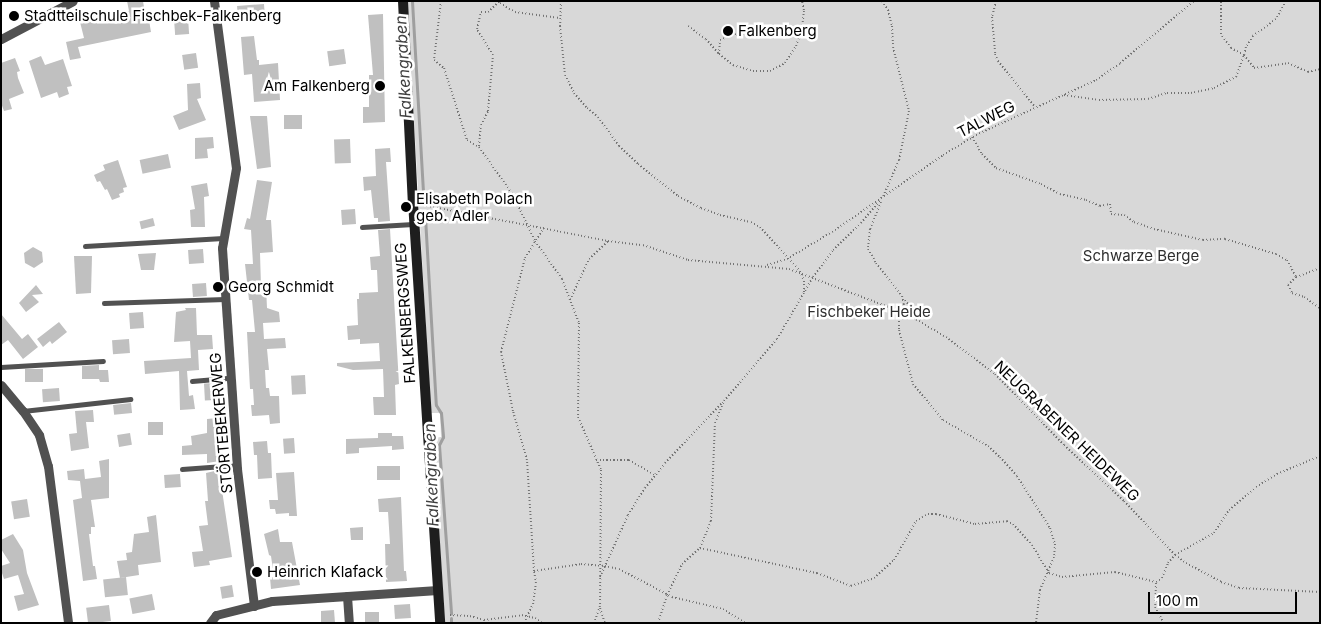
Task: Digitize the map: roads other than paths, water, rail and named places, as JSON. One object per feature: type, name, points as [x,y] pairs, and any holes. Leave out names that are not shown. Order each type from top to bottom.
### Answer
[{"type":"street","points":[[1,40],[73,1]]},
{"type":"street","name":"STÖRTEBEKERWEG","points":[[214,1],[236,168],[222,248],[237,465],[254,606]]},
{"type":"street","name":"FALKENBERGSWEG","points":[[403,1],[414,224],[440,619]]},
{"type":"street","points":[[1,385],[39,434],[48,466],[66,622]]},
{"type":"street","points":[[210,623],[216,615],[272,601],[438,590]]},
{"type":"street","points":[[347,596],[349,623]]},
{"type":"lane","points":[[362,227],[414,224]]},
{"type":"lane","points":[[85,246],[224,238]]},
{"type":"lane","points":[[104,303],[225,300]]},
{"type":"lane","points":[[1,367],[103,360]]},
{"type":"lane","points":[[192,381],[231,378]]},
{"type":"lane","points":[[23,411],[130,399]]},
{"type":"lane","points":[[182,469],[237,465]]},
{"type":"waterway","name":"Falkengraben","points":[[412,1],[423,192]]},
{"type":"waterway","name":"Falkengraben","points":[[425,217],[436,405],[441,413],[443,437],[439,445],[451,614]]},
{"type":"waterway","name":"Falkengraben","points":[[451,618],[451,623]]},
{"type":"place","name":"Stadtteilschule Fischbek-Falkenberg","points":[[14,16]]},
{"type":"place","name":"Falkenberg","points":[[728,31]]},
{"type":"place","name":"Am Falkenberg","points":[[380,86]]},
{"type":"place","name":"Elisabeth Polach geb. Adler","points":[[406,207]]},
{"type":"place","name":"Georg Schmidt","points":[[218,287]]},
{"type":"place","name":"Heinrich Klafack","points":[[257,572]]},
{"type":"park label","name":"Schwarze Berge","points":[[1141,256]]},
{"type":"park label","name":"Fischbeker Heide","points":[[869,312]]}]
